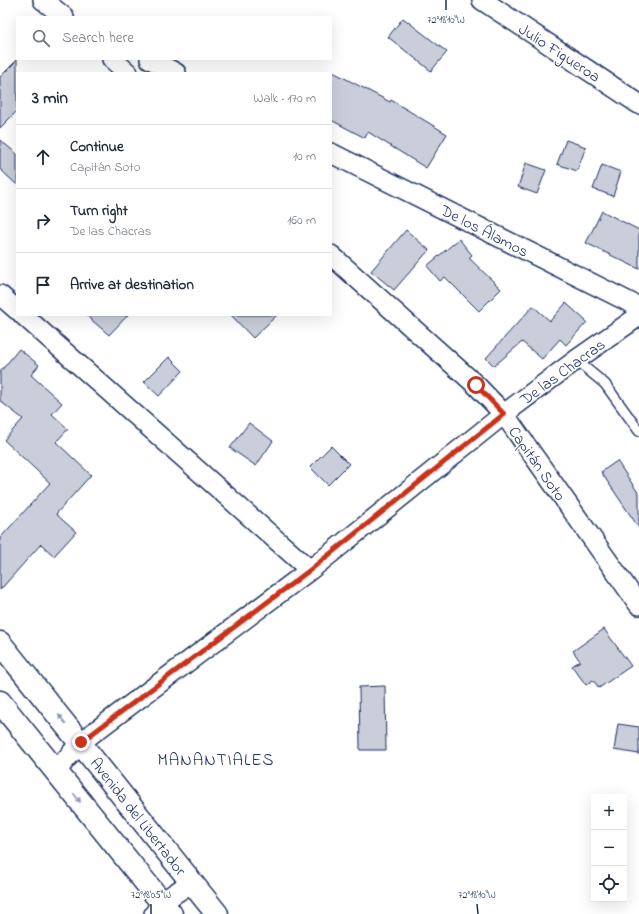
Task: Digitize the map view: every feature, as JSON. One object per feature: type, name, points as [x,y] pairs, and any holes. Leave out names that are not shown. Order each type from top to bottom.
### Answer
[{"type":"main road","name":"Avenida del Libertador","points":[[0,643],[81,742],[217,914]]},
{"type":"main road","points":[[0,702],[56,771],[162,910]]},
{"type":"street","points":[[43,0],[63,16]]},
{"type":"street","name":"Julio Figueroa","points":[[482,0],[639,104]]},
{"type":"street","points":[[113,60],[127,72]]},
{"type":"street","points":[[152,60],[174,72]]},
{"type":"street","name":"De los Álamos","points":[[332,154],[639,307]]},
{"type":"street","name":"Capitán Soto","points":[[332,256],[476,385],[504,414],[639,605]]},
{"type":"street","points":[[0,295],[16,309]]},
{"type":"street","points":[[24,316],[310,570]]},
{"type":"street","name":"De las Chacras","points":[[56,771],[81,742],[310,570],[504,414],[576,360],[639,316]]},
{"type":"street","points":[[162,910],[192,882]]},
{"type":"lane","points":[[576,360],[605,384],[639,431]]},
{"type":"building","points":[[403,18],[447,52],[431,71],[388,37]]},
{"type":"building","points":[[17,60],[16,112],[0,128],[0,77]]},
{"type":"building","points":[[331,72],[390,102],[391,100],[447,134],[426,168],[368,132],[365,138],[332,121]]},
{"type":"building","points":[[0,140],[16,153],[16,184],[0,169]]},
{"type":"building","points":[[566,140],[586,147],[577,171],[557,164]]},
{"type":"building","points":[[526,163],[546,170],[537,194],[518,187]]},
{"type":"building","points":[[602,165],[621,172],[613,196],[593,189]]},
{"type":"building","points":[[602,211],[639,230],[639,269],[586,243]]},
{"type":"building","points":[[406,230],[429,250],[394,290],[371,271]]},
{"type":"building","points":[[459,239],[472,255],[469,258],[501,289],[479,311],[445,277],[440,281],[427,266]]},
{"type":"building","points":[[566,303],[587,322],[566,345],[560,339],[542,359],[522,342],[494,366],[486,358],[533,306],[550,321]]},
{"type":"building","points":[[87,316],[127,316],[109,335]]},
{"type":"building","points":[[232,316],[276,316],[253,338]]},
{"type":"building","points":[[19,349],[39,365],[31,375],[62,403],[52,414],[68,429],[56,442],[91,475],[56,514],[76,532],[54,556],[41,544],[0,590],[0,538],[50,483],[4,440],[23,419],[0,401],[0,372]]},
{"type":"building","points":[[169,357],[183,371],[159,396],[144,382]]},
{"type":"building","points":[[249,423],[273,441],[256,466],[230,448]]},
{"type":"building","points":[[331,446],[349,464],[328,485],[310,467]]},
{"type":"building","points":[[617,461],[639,494],[639,528],[601,472]]},
{"type":"building","points":[[604,629],[631,666],[599,688],[593,680],[586,685],[572,666],[580,661],[573,651]]},
{"type":"building","points":[[385,686],[386,750],[360,750],[359,687]]},
{"type":"building","points":[[618,724],[639,727],[639,754],[614,750]]},
{"type":"district","name":"MANANTIALES","points":[[216,759]]},
{"type":"route","points":[[81,742],[310,570],[504,414],[476,385]]}]
